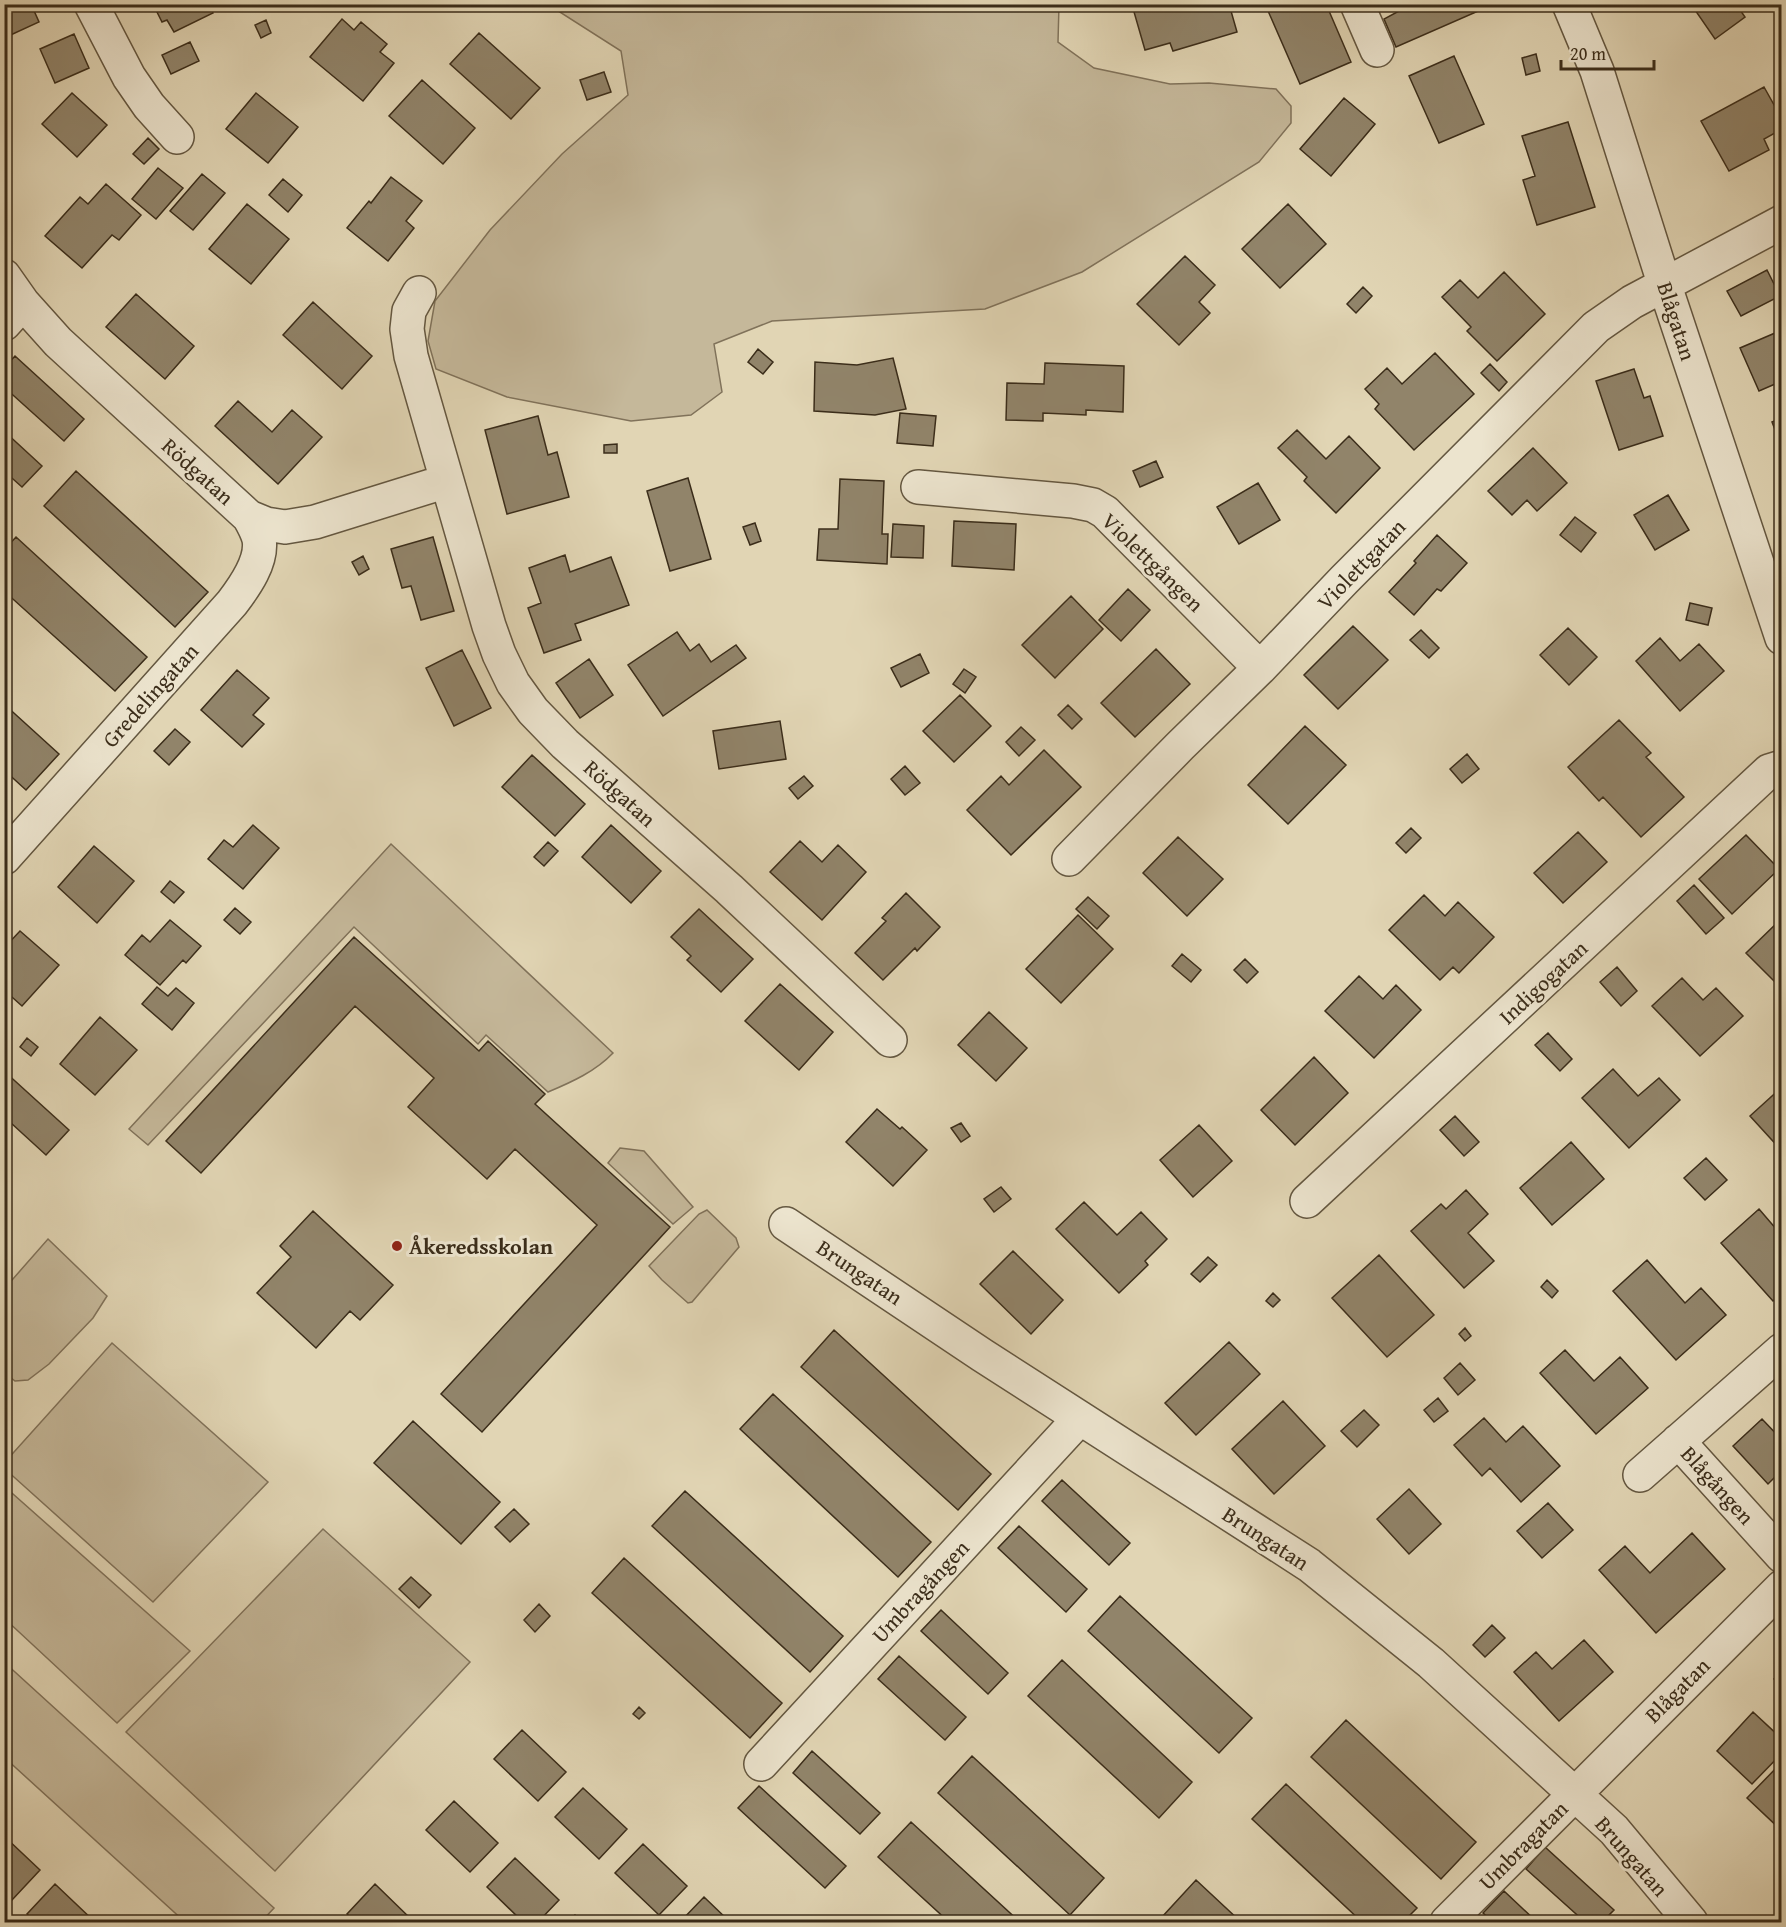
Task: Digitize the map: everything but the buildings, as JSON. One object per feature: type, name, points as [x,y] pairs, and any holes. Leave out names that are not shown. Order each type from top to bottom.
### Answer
[{"type":"street","points":[[91,4],[129,77],[149,106],[177,137]]},
{"type":"street","points":[[1357,4],[1377,50]]},
{"type":"street","name":"Blågatan","points":[[1569,4],[1597,71],[1664,283],[1782,638]]},
{"type":"street","name":"Violettgatan","points":[[1070,859],[1596,327],[1664,283],[1782,222]]},
{"type":"street","name":"Rödgatan","points":[[4,276],[14,314],[58,342],[249,517],[266,524],[285,527],[315,522],[447,481]]},
{"type":"street","name":"Rödgatan","points":[[419,293],[409,311],[407,329],[411,356],[489,626],[513,683],[533,711],[565,744],[729,890],[890,1040]]},
{"type":"street","name":"Violettgången","points":[[918,487],[1073,501],[1105,512],[1260,668]]},
{"type":"street","name":"Gredelingatan","points":[[4,858],[246,585],[255,566],[260,541],[249,517]]},
{"type":"street","name":"Indigogatan","points":[[1307,1201],[1769,771],[1782,767]]},
{"type":"street","name":"Brungatan","points":[[786,1224],[982,1355],[1309,1565],[1431,1663],[1614,1830],[1691,1923]]},
{"type":"street","name":"Blågången","points":[[1640,1475],[1782,1350]]},
{"type":"street","name":"Umbragången","points":[[761,1764],[1080,1418]]},
{"type":"street","name":"Blågången","points":[[1678,1441],[1782,1556]]},
{"type":"street","name":"Blågatan","points":[[1574,1794],[1782,1587]]},
{"type":"street","name":"Umbragatan","points":[[1447,1923],[1574,1794]]},
{"type":"shaded area","points":[[553,5],[1059,5],[1058,42],[1094,68],[1170,84],[1209,83],[1276,89],[1291,106],[1291,123],[1259,162],[1082,272],[985,309],[772,321],[714,344],[722,392],[691,415],[631,421],[507,397],[436,369],[428,341],[435,301],[490,230],[562,154],[628,95],[621,51],[555,9]]},
{"type":"shaded area","points":[[391,844],[613,1053],[591,1071],[548,1092],[486,1035],[478,1044],[354,927],[148,1145],[129,1129]]},
{"type":"shaded area","points":[[620,1148],[644,1151],[693,1207],[673,1224],[608,1163]]},
{"type":"shaded area","points":[[707,1210],[736,1238],[739,1247],[692,1302],[688,1303],[649,1266],[699,1214]]},
{"type":"shaded area","points":[[48,1239],[107,1296],[93,1318],[49,1364],[28,1380],[15,1381],[5,1373],[5,1288]]},
{"type":"shaded area","points":[[112,1343],[268,1482],[153,1602],[5,1469],[5,1462]]},
{"type":"shaded area","points":[[4,1486],[190,1651],[117,1723],[5,1619]]},
{"type":"shaded area","points":[[323,1529],[470,1662],[275,1871],[126,1732]]},
{"type":"shaded area","points":[[4,1662],[274,1908],[261,1922],[185,1922],[5,1758]]},
{"type":"place","name":"Åkeredsskolan","points":[[397,1246]]}]
